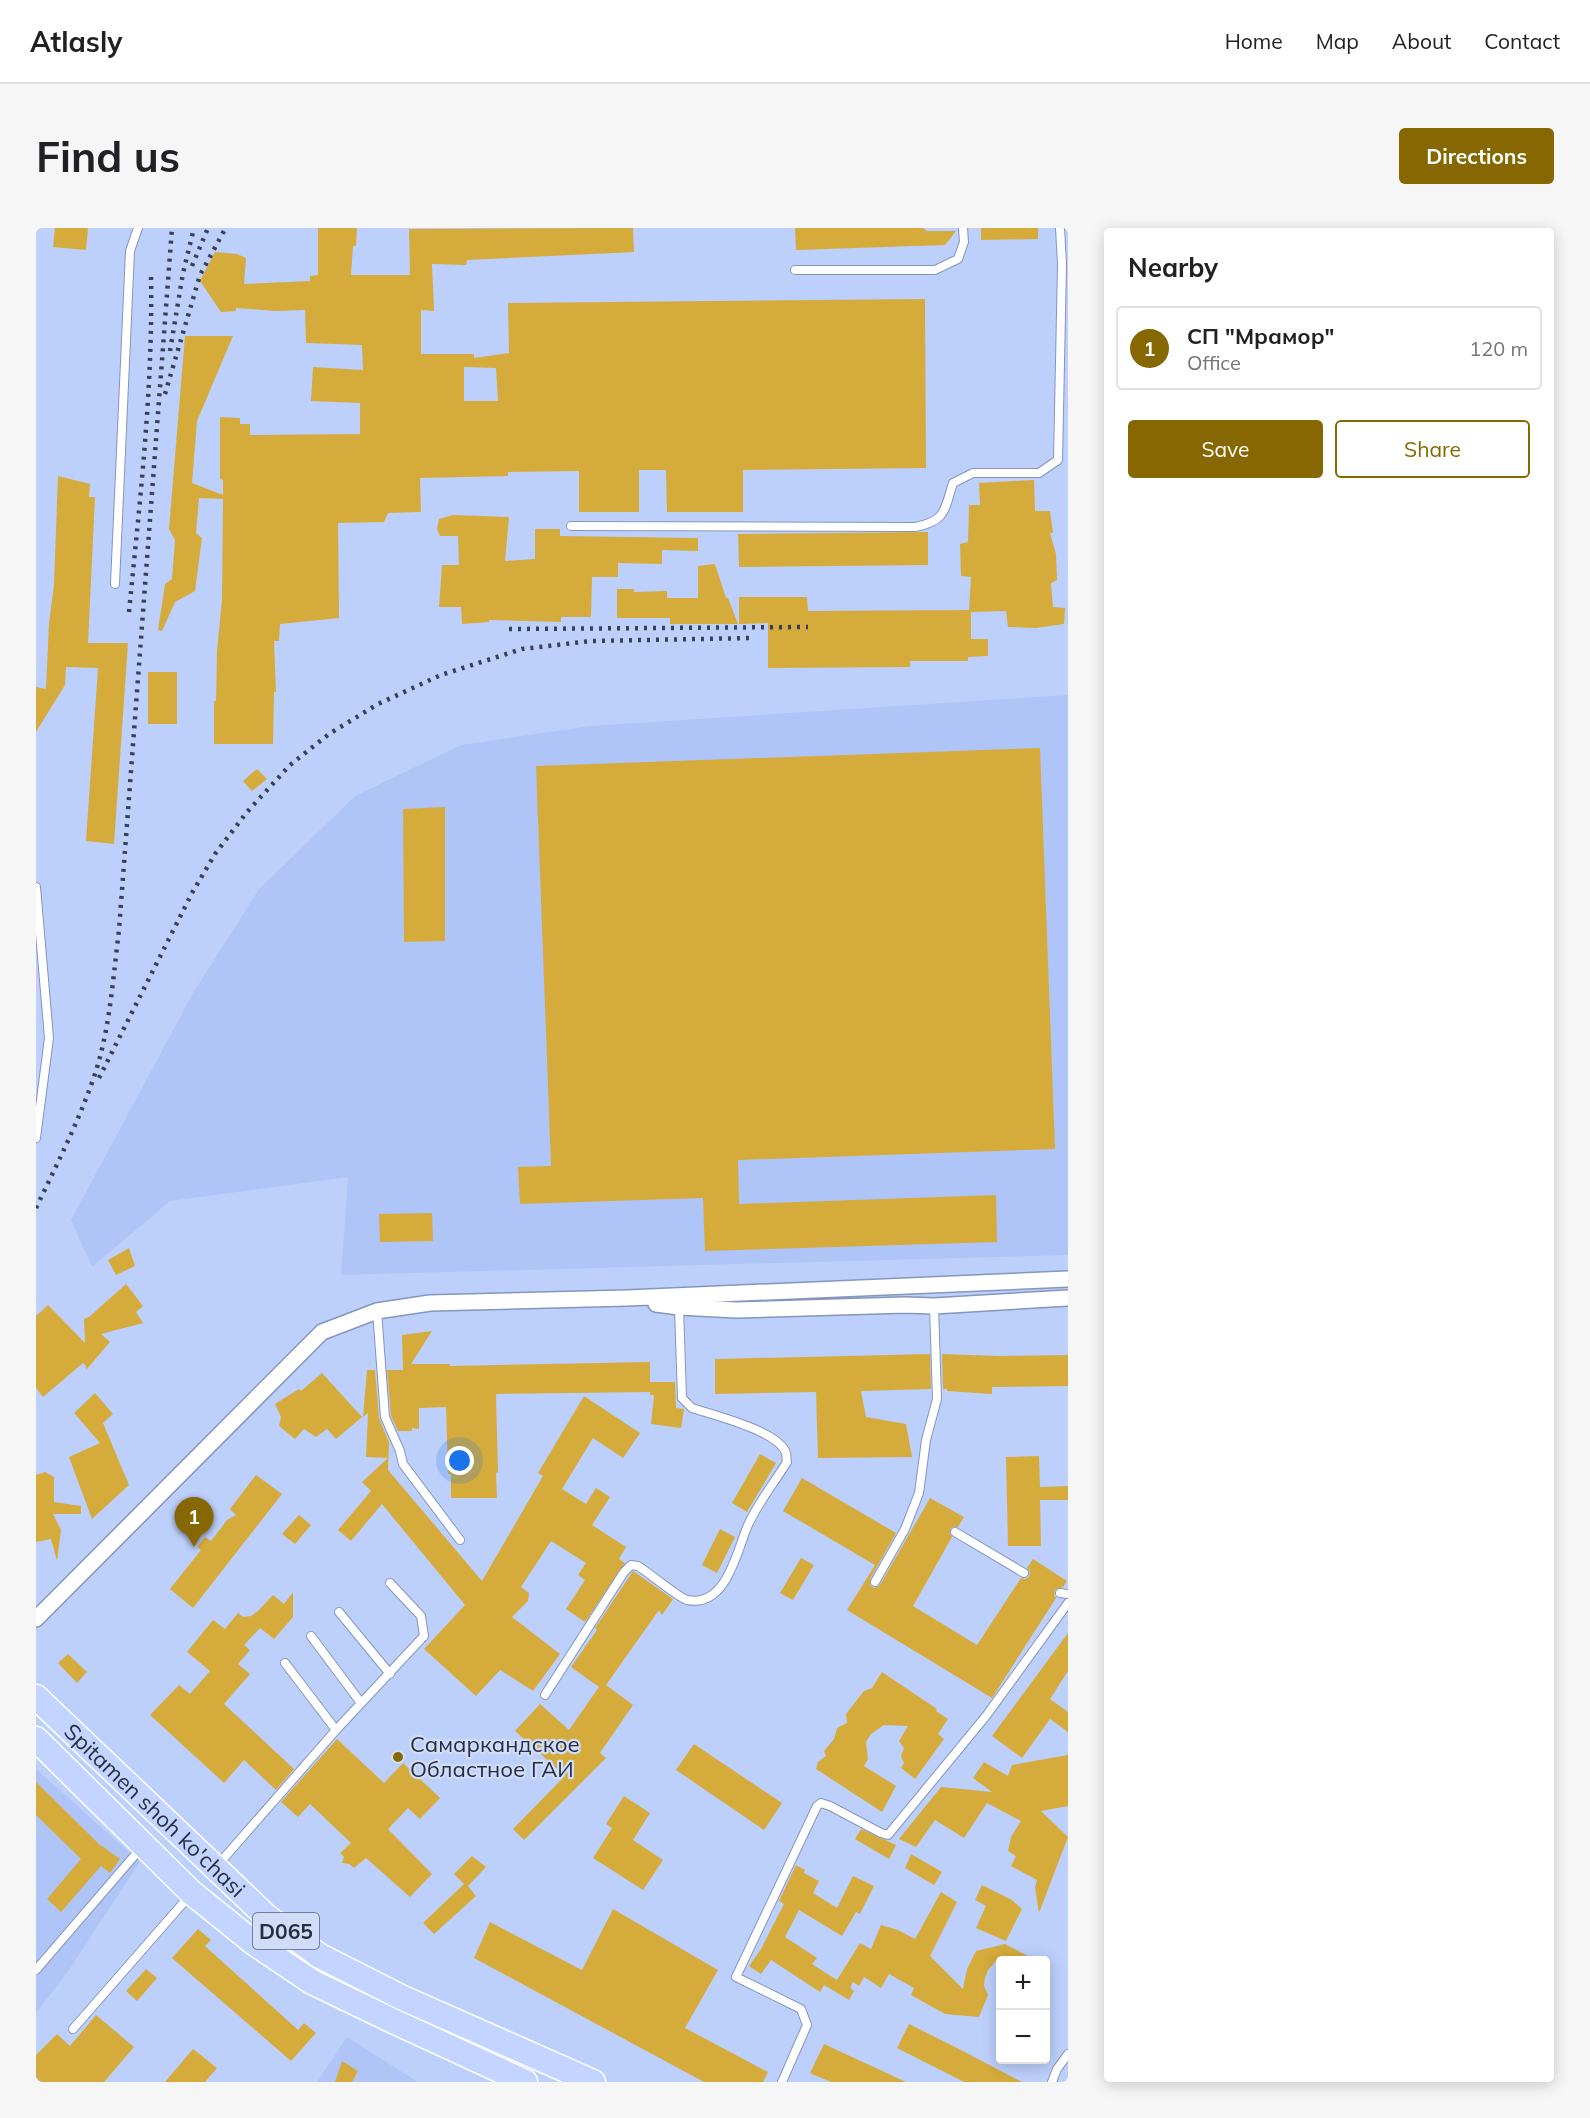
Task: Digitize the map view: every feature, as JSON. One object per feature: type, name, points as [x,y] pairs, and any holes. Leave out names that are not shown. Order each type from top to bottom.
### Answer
[{"type":"main road","name":"Spitamen shoh ko'chasi","points":[[36,1697],[266,1916],[320,1956],[403,1998],[593,2082]]},
{"type":"main road","name":"Spitamen shoh ko'chasi","points":[[36,1739],[192,1893],[254,1943],[312,1982],[525,2082]]},
{"type":"street","points":[[36,1619],[322,1332],[377,1311],[430,1304],[1068,1279]]},
{"type":"street","points":[[627,1298],[679,1307],[736,1310],[934,1306],[1068,1298]]},
{"type":"lane","points":[[115,584],[130,251],[138,228]]},
{"type":"lane","points":[[795,270],[934,270],[958,259],[964,242],[963,228]]},
{"type":"lane","points":[[572,526],[915,527],[933,523],[941,516],[953,483],[973,473],[1039,473],[1058,460],[1062,264],[1060,228]]},
{"type":"lane","points":[[36,887],[50,1038],[36,1138]]},
{"type":"lane","points":[[874,1582],[917,1513],[926,1440],[937,1399],[934,1306]]},
{"type":"lane","points":[[545,1695],[624,1572],[631,1565],[638,1566],[685,1600],[697,1601],[712,1594],[726,1581],[739,1553],[748,1525],[787,1462],[786,1452],[779,1443],[761,1431],[692,1408],[685,1403],[682,1398],[679,1307]]},
{"type":"lane","points":[[377,1311],[385,1417],[400,1451],[403,1464],[460,1540]]},
{"type":"lane","points":[[955,1532],[1024,1573]]},
{"type":"lane","points":[[216,1867],[336,1730],[424,1636],[421,1616],[390,1583]]},
{"type":"lane","points":[[782,2082],[807,2025],[801,2009],[736,1977],[817,1806],[821,1803],[830,1806],[881,1833],[888,1834],[986,1716],[1068,1603]]},
{"type":"lane","points":[[339,1612],[390,1674]]},
{"type":"lane","points":[[311,1636],[361,1703]]},
{"type":"lane","points":[[285,1663],[336,1730]]},
{"type":"lane","points":[[36,1971],[144,1845]]},
{"type":"lane","points":[[73,2029],[192,1893]]},
{"type":"lane","points":[[1052,2082],[1057,2069],[1068,2054]]},
{"type":"shaded area","points":[[1068,695],[1068,1255],[341,1275],[348,1177],[170,1201],[92,1267],[71,1220],[193,993],[259,889],[355,796],[461,745],[590,726]]},
{"type":"shaded area","points":[[36,1769],[140,1862],[69,1970],[36,2013]]},
{"type":"shaded area","points":[[347,2037],[418,2082],[317,2082]]},
{"type":"building","points":[[55,228],[88,228],[86,250],[53,247]]},
{"type":"building","points":[[318,228],[357,228],[351,275],[410,275],[409,229],[633,228],[634,252],[467,260],[466,265],[432,264],[434,311],[421,310],[421,354],[474,354],[474,358],[509,353],[508,303],[925,299],[926,468],[743,470],[743,512],[667,512],[666,470],[639,470],[639,512],[579,512],[579,471],[508,472],[508,476],[420,478],[421,512],[388,513],[384,522],[338,523],[339,618],[280,624],[279,641],[274,641],[276,692],[274,692],[273,744],[214,744],[214,701],[216,701],[217,651],[222,600],[223,499],[199,498],[196,533],[202,538],[195,591],[175,602],[162,631],[158,630],[165,584],[172,579],[175,540],[169,529],[185,336],[233,336],[197,421],[192,483],[223,495],[223,480],[220,479],[220,417],[240,418],[240,424],[250,424],[250,435],[360,434],[360,403],[311,401],[313,367],[363,370],[362,345],[306,343],[305,310],[276,311],[236,308],[236,311],[221,312],[200,281],[215,252],[237,254],[246,258],[244,284],[310,281],[310,276],[318,275]],"holes":[[[464,367],[496,368],[498,401],[464,401]]]},
{"type":"building","points":[[795,228],[923,228],[927,231],[956,231],[945,245],[796,250]]},
{"type":"building","points":[[981,228],[1038,228],[1038,239],[981,240]]},
{"type":"building","points":[[58,476],[90,484],[89,497],[95,497],[88,643],[128,643],[114,844],[86,841],[98,668],[66,667],[65,685],[36,732],[36,687],[46,689],[49,623],[54,585]]},
{"type":"building","points":[[1034,480],[1035,511],[1050,511],[1053,533],[1050,533],[1056,554],[1057,580],[1051,583],[1053,607],[1065,608],[1064,624],[1036,628],[1008,627],[1006,611],[971,612],[971,639],[988,639],[988,656],[968,657],[968,661],[910,661],[910,667],[768,668],[768,623],[739,624],[739,597],[807,597],[808,611],[969,610],[971,577],[961,576],[960,544],[968,542],[969,505],[980,505],[979,483]]},
{"type":"building","points":[[453,515],[509,517],[505,561],[535,559],[535,529],[560,529],[560,536],[698,538],[698,551],[662,550],[662,564],[618,563],[618,577],[592,577],[591,617],[561,617],[561,622],[489,620],[489,622],[462,624],[461,607],[439,607],[442,565],[459,565],[458,536],[440,536],[437,529],[439,519]]},
{"type":"building","points":[[928,532],[928,565],[739,567],[738,534]]},
{"type":"building","points":[[715,564],[726,598],[728,598],[738,624],[670,624],[670,618],[617,618],[617,589],[634,589],[634,592],[667,591],[667,598],[698,598],[698,566]]},
{"type":"building","points":[[148,672],[177,672],[177,724],[148,724]]},
{"type":"building","points":[[1040,748],[1055,1149],[738,1160],[739,1204],[996,1195],[997,1242],[705,1251],[703,1198],[520,1204],[518,1167],[551,1166],[536,766]]},
{"type":"building","points":[[257,769],[267,779],[252,791],[243,781]]},
{"type":"building","points":[[445,807],[445,941],[404,942],[403,809]]},
{"type":"building","points":[[432,1213],[433,1241],[380,1242],[379,1214]]},
{"type":"building","points":[[129,1248],[135,1266],[116,1275],[108,1260]]},
{"type":"building","points":[[126,1284],[143,1306],[136,1312],[143,1323],[101,1334],[110,1342],[86,1370],[83,1363],[43,1397],[36,1388],[36,1316],[48,1305],[85,1343],[84,1319]]},
{"type":"building","points":[[432,1331],[411,1364],[450,1364],[450,1366],[650,1362],[650,1382],[675,1382],[676,1408],[684,1409],[681,1428],[651,1424],[654,1395],[650,1395],[650,1392],[496,1394],[497,1498],[451,1498],[446,1407],[419,1408],[419,1429],[412,1428],[412,1431],[398,1431],[391,1416],[387,1370],[403,1370],[402,1335]]},
{"type":"building","points":[[930,1354],[931,1389],[861,1391],[866,1417],[906,1424],[912,1457],[818,1458],[816,1392],[715,1394],[715,1359]]},
{"type":"building","points":[[942,1354],[1068,1355],[1068,1386],[992,1387],[992,1394],[947,1391],[943,1389]]},
{"type":"building","points":[[367,1370],[375,1370],[379,1418],[389,1442],[388,1470],[482,1581],[543,1476],[538,1473],[584,1396],[640,1433],[623,1458],[593,1438],[562,1489],[586,1504],[596,1488],[610,1497],[592,1525],[626,1547],[619,1559],[625,1563],[585,1622],[566,1609],[585,1580],[578,1575],[586,1563],[551,1541],[521,1587],[529,1593],[528,1601],[512,1617],[560,1654],[533,1691],[500,1670],[476,1696],[424,1649],[465,1605],[382,1504],[351,1541],[338,1530],[371,1491],[362,1482],[388,1458],[366,1457],[368,1413],[363,1417]]},
{"type":"building","points":[[322,1373],[362,1417],[336,1439],[327,1429],[316,1437],[304,1429],[295,1439],[279,1426],[281,1417],[275,1404],[299,1389],[301,1391]]},
{"type":"building","points":[[95,1393],[113,1414],[103,1423],[129,1485],[92,1519],[69,1457],[100,1443],[74,1413]]},
{"type":"building","points":[[760,1454],[776,1463],[747,1512],[732,1503]]},
{"type":"building","points":[[1039,1456],[1040,1487],[1068,1486],[1068,1500],[1040,1500],[1041,1546],[1008,1546],[1006,1457]]},
{"type":"building","points":[[45,1472],[54,1477],[54,1502],[81,1506],[81,1514],[53,1514],[61,1530],[57,1561],[51,1539],[36,1542],[36,1475]]},
{"type":"building","points":[[256,1475],[282,1494],[193,1608],[170,1589],[201,1550],[197,1547],[205,1537],[211,1541],[227,1520],[236,1515],[230,1509]]},
{"type":"building","points":[[802,1478],[896,1533],[870,1579],[870,1585],[874,1588],[880,1585],[930,1498],[964,1517],[958,1527],[950,1529],[952,1537],[913,1606],[977,1645],[1021,1578],[1029,1577],[1030,1572],[1027,1568],[1033,1559],[1067,1581],[1063,1587],[1055,1590],[1056,1598],[992,1698],[847,1610],[875,1565],[783,1511]]},
{"type":"building","points":[[299,1515],[311,1525],[295,1544],[282,1534]]},
{"type":"building","points":[[720,1529],[735,1537],[717,1573],[702,1565]]},
{"type":"building","points":[[801,1558],[814,1565],[793,1600],[780,1593]]},
{"type":"building","points":[[633,1571],[673,1599],[662,1615],[659,1610],[606,1685],[633,1705],[600,1753],[606,1758],[524,1840],[513,1829],[565,1776],[515,1731],[540,1704],[569,1730],[599,1687],[571,1667]]},
{"type":"building","points":[[293,1592],[293,1617],[274,1639],[260,1628],[244,1645],[250,1650],[238,1664],[250,1674],[224,1704],[294,1769],[276,1790],[244,1760],[224,1783],[150,1715],[179,1685],[190,1694],[210,1671],[187,1652],[213,1620],[225,1629],[238,1613],[243,1617],[251,1616],[273,1595],[284,1604]]},
{"type":"building","points":[[1068,1633],[1068,1671],[1050,1699],[1068,1712],[1068,1732],[1050,1719],[1022,1758],[992,1736]]},
{"type":"building","points":[[68,1654],[87,1672],[77,1683],[58,1663]]},
{"type":"building","points":[[882,1672],[948,1719],[938,1734],[944,1739],[915,1779],[901,1768],[904,1763],[901,1756],[904,1748],[899,1741],[908,1726],[884,1725],[871,1734],[866,1742],[868,1759],[864,1766],[896,1786],[882,1812],[816,1769],[818,1762],[826,1756],[824,1751],[834,1739],[837,1728],[847,1723],[846,1714],[864,1691],[872,1688]]},
{"type":"building","points":[[337,1739],[384,1783],[403,1763],[440,1798],[420,1819],[408,1808],[388,1829],[432,1874],[410,1897],[366,1858],[354,1868],[342,1863],[344,1857],[340,1853],[351,1843],[310,1804],[298,1817],[281,1802]]},
{"type":"building","points":[[694,1744],[782,1803],[764,1830],[676,1770]]},
{"type":"building","points":[[1068,1755],[1068,1806],[1041,1811],[1068,1837],[1039,1913],[1035,1887],[1037,1880],[1011,1866],[1016,1856],[1008,1851],[1011,1837],[1021,1821],[987,1803],[964,1838],[935,1820],[916,1847],[899,1839],[941,1787],[992,1792],[973,1778],[984,1762],[1008,1776],[1012,1765]]},
{"type":"building","points":[[36,1782],[99,1844],[120,1859],[110,1873],[101,1866],[61,1912],[47,1899],[81,1859],[36,1815]]},
{"type":"building","points":[[624,1796],[650,1813],[633,1840],[663,1860],[643,1890],[593,1858],[612,1828],[606,1824]]},
{"type":"building","points":[[861,1829],[896,1845],[889,1859],[855,1839]]},
{"type":"building","points":[[911,1854],[942,1872],[934,1885],[905,1868]]},
{"type":"building","points":[[472,1856],[486,1867],[468,1886],[476,1896],[434,1934],[423,1923],[464,1884],[454,1874]]},
{"type":"building","points":[[796,1865],[805,1870],[804,1873],[819,1881],[813,1893],[837,1908],[853,1876],[874,1886],[860,1914],[856,1912],[842,1936],[799,1910],[785,1937],[817,1958],[812,1964],[837,1980],[860,1943],[871,1949],[881,1925],[898,1930],[915,1939],[941,1892],[957,1902],[930,1956],[963,1989],[967,1969],[976,1951],[1005,1944],[1028,1956],[996,1956],[996,1961],[988,1970],[985,1978],[984,1986],[988,1995],[979,2017],[945,2014],[911,1995],[914,1988],[889,1974],[881,1988],[864,1977],[859,1986],[853,1982],[850,1988],[854,1991],[849,2000],[824,1985],[820,1992],[771,1960],[761,1974],[749,1966],[761,1949],[784,1904],[779,1901]]},
{"type":"building","points":[[982,1885],[1012,1900],[1022,1909],[1006,1941],[976,1928],[986,1906],[975,1900]]},
{"type":"building","points":[[613,1909],[718,1970],[685,2028],[768,2072],[763,2082],[704,2082],[474,1958],[490,1922],[582,1970]]},
{"type":"building","points":[[198,1929],[211,1940],[205,1946],[298,2030],[304,2023],[316,2033],[291,2061],[172,1958]]},
{"type":"building","points":[[146,1969],[157,1978],[137,2001],[126,1991]]},
{"type":"building","points":[[96,2015],[134,2047],[104,2082],[41,2082],[36,2077],[36,2055],[57,2034],[70,2046]]},
{"type":"building","points":[[909,2024],[1022,2082],[964,2082],[897,2048]]},
{"type":"building","points":[[824,2044],[906,2082],[831,2082],[810,2073]]},
{"type":"building","points":[[193,2049],[217,2068],[205,2082],[165,2082]]},
{"type":"building","points":[[342,2061],[358,2071],[352,2082],[335,2082]]},
{"type":"railway","points":[[36,1208],[89,1091],[100,1057],[110,1003],[119,930],[172,228]]},
{"type":"railway","points":[[170,351],[183,273],[194,228]]},
{"type":"railway","points":[[192,266],[208,228]]},
{"type":"railway","points":[[165,394],[200,275],[224,231]]},
{"type":"railway","points":[[129,612],[148,402],[151,276]]},
{"type":"railway","points":[[509,629],[808,627]]},
{"type":"railway","points":[[99,1078],[192,893],[215,854],[247,812],[290,765],[329,734],[378,704],[441,675],[522,649],[591,641],[751,638]]},
{"type":"place","name":"СП \"Мрамор\"","points":[[194,1547]]},
{"type":"place","name":"Самаркандское Областное ГАИ","points":[[398,1757]]}]
